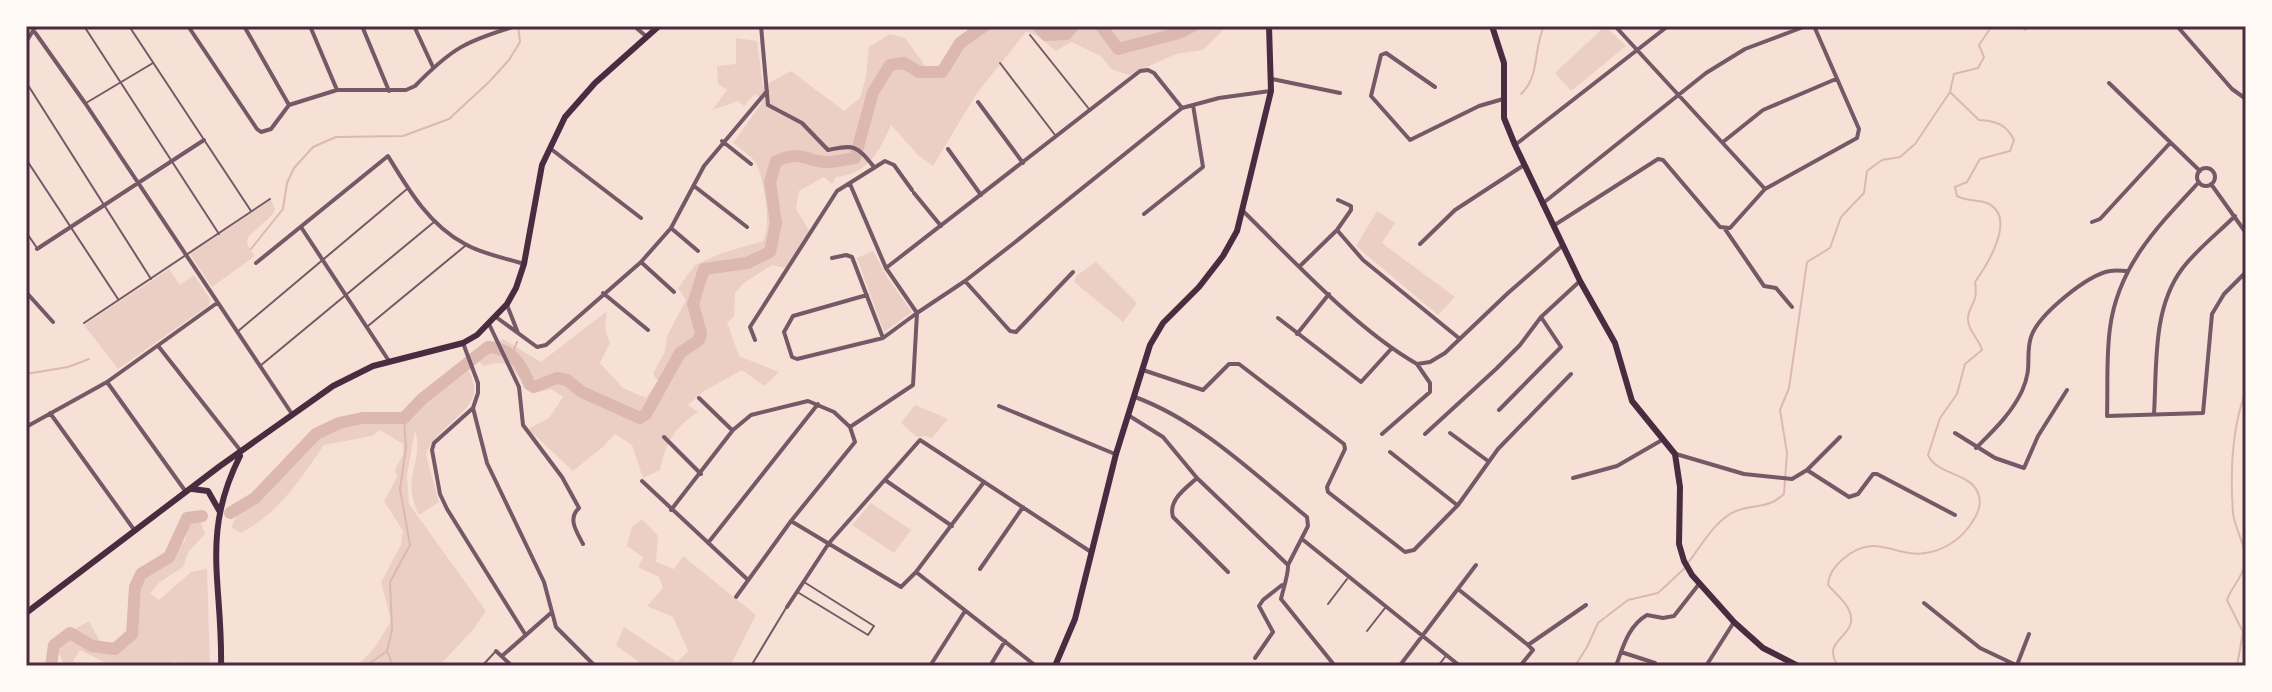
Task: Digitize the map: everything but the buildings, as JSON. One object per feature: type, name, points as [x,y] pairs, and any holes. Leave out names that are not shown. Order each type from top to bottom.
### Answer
[{"type":"main road","points":[[26,613],[241,452],[352,376],[389,361],[463,343],[489,324],[507,304],[516,288],[549,147],[565,117],[604,74],[659,26]]},
{"type":"main road","points":[[1055,666],[1075,619],[1116,454],[1150,345],[1163,323],[1199,287],[1223,256],[1237,231],[1271,91],[1269,26]]},
{"type":"main road","points":[[1492,26],[1504,63],[1504,118],[1515,145],[1580,281],[1615,343],[1632,401],[1675,454],[1680,487],[1679,544],[1684,561],[1692,575],[1734,622],[1763,648],[1798,666]]},
{"type":"main road","points":[[221,666],[215,543],[223,492],[241,452]]},
{"type":"main road","points":[[186,492],[195,488],[208,491],[220,512]]},
{"type":"street","points":[[188,26],[261,132],[271,129],[289,105],[337,90],[406,90],[415,86],[459,46],[516,26]]},
{"type":"street","points":[[244,26],[289,105]]},
{"type":"street","points":[[310,26],[337,90]]},
{"type":"street","points":[[362,26],[389,91]]},
{"type":"street","points":[[414,26],[433,67]]},
{"type":"street","points":[[634,26],[647,37]]},
{"type":"street","points":[[761,26],[768,105],[802,123],[828,150],[851,146],[874,167]]},
{"type":"street","points":[[1615,26],[1765,189]]},
{"type":"street","points":[[1515,145],[1668,26]]},
{"type":"street","points":[[1542,204],[1706,73],[1745,49],[1806,26]]},
{"type":"street","points":[[1722,228],[1734,225],[1765,189],[1857,138],[1859,133],[1814,26]]},
{"type":"street","points":[[2177,26],[2232,89],[2246,100]]},
{"type":"street","points":[[26,42],[35,29],[292,415]]},
{"type":"street","points":[[1435,87],[1386,53],[1381,55],[1371,96],[1410,140],[1479,106],[1503,99]]},
{"type":"street","points":[[886,268],[1140,71],[1154,73],[1182,108]]},
{"type":"street","points":[[1272,79],[1340,93]]},
{"type":"street","points":[[1723,142],[1763,110],[1836,79]]},
{"type":"street","points":[[2109,83],[2200,171]]},
{"type":"street","points":[[496,317],[537,347],[546,345],[641,262],[671,228],[704,166],[767,91]]},
{"type":"street","points":[[867,295],[797,313],[784,332],[792,357],[797,359],[883,338],[965,281],[1182,108],[1271,91]]},
{"type":"street","points":[[978,102],[1023,163]]},
{"type":"street","points":[[1144,214],[1203,167],[1193,105]]},
{"type":"street","points":[[37,249],[204,140]]},
{"type":"street","points":[[722,141],[751,164]]},
{"type":"street","points":[[2092,222],[2100,219],[2170,143]]},
{"type":"street","points":[[549,147],[641,218]]},
{"type":"street","points":[[948,149],[981,195]]},
{"type":"street","points":[[256,263],[388,156],[408,188],[435,221],[466,245],[524,264]]},
{"type":"street","points":[[1553,226],[1658,159],[1663,160],[1722,228],[1764,286],[1776,288],[1792,307]]},
{"type":"street","points":[[755,340],[750,327],[837,191],[874,167],[885,161],[890,162],[941,226]]},
{"type":"street","points":[[1420,244],[1455,210],[1524,165]]},
{"type":"street","points":[[2208,168],[2213,171],[2215,176],[2211,184],[2206,186],[2199,182],[2200,171],[2208,168]]},
{"type":"street","points":[[2199,182],[2144,242],[2119,291],[2110,328],[2107,416],[2203,413],[2212,314],[2224,294],[2246,272]]},
{"type":"street","points":[[850,184],[886,268],[917,313],[913,385],[850,427]]},
{"type":"street","points":[[2211,184],[2246,233]]},
{"type":"street","points":[[694,186],[747,227]]},
{"type":"street","points":[[1300,266],[1337,230],[1352,208],[1338,200]]},
{"type":"street","points":[[1243,211],[1329,294],[1392,348],[1417,364],[1430,383],[1430,392],[1382,434]]},
{"type":"street","points":[[2154,414],[2159,327],[2170,288],[2182,268],[2235,216]]},
{"type":"street","points":[[301,227],[389,361]]},
{"type":"street","points":[[671,228],[698,251]]},
{"type":"street","points":[[1337,230],[1363,260],[1460,339]]},
{"type":"street","points":[[1417,364],[1438,359],[1563,245]]},
{"type":"street","points":[[832,258],[849,255],[854,260],[883,338]]},
{"type":"street","points":[[641,262],[674,292]]},
{"type":"street","points":[[1976,448],[2009,415],[2021,392],[2029,374],[2030,341],[2040,323],[2078,287],[2108,271],[2128,271]]},
{"type":"street","points":[[965,281],[1010,331],[1016,332],[1073,272]]},
{"type":"street","points":[[1425,434],[1496,369],[1520,345],[1541,317],[1580,281]]},
{"type":"street","points":[[603,293],[648,330]]},
{"type":"street","points":[[1297,334],[1329,294]]},
{"type":"street","points":[[27,295],[53,322]]},
{"type":"street","points":[[26,427],[107,382],[217,303]]},
{"type":"street","points":[[507,304],[518,333]]},
{"type":"street","points":[[1499,410],[1561,347],[1541,317]]},
{"type":"street","points":[[1278,318],[1361,382],[1392,348]]},
{"type":"street","points":[[489,324],[522,395],[523,425],[582,507],[573,515],[573,521],[583,544]]},
{"type":"street","points":[[463,343],[474,371],[478,393],[473,408],[434,443],[432,450],[440,494],[451,517],[525,634]]},
{"type":"street","points":[[158,347],[241,452]]},
{"type":"street","points":[[1141,369],[1203,390],[1229,364],[1239,364],[1344,444],[1345,449],[1327,487],[1328,492],[1405,552],[1414,550],[1458,505],[1488,461],[1571,374]]},
{"type":"street","points":[[107,382],[186,492]]},
{"type":"street","points":[[1955,433],[1995,458],[2024,468],[2038,436],[2067,390]]},
{"type":"street","points":[[1134,396],[1184,420],[1307,517],[1308,526],[1288,565],[1281,599],[1335,666]]},
{"type":"street","points":[[699,398],[733,430]]},
{"type":"street","points":[[671,510],[733,430],[751,415],[808,401],[834,412],[850,427],[855,442],[791,521],[736,597]]},
{"type":"street","points":[[708,543],[818,404]]},
{"type":"street","points":[[999,406],[1116,454]]},
{"type":"street","points":[[473,408],[487,463],[544,582],[559,633],[595,666]]},
{"type":"street","points":[[50,413],[135,531]]},
{"type":"street","points":[[1128,415],[1163,437],[1197,478],[1288,565]]},
{"type":"street","points":[[1450,433],[1488,461]]},
{"type":"street","points":[[664,437],[701,474]]},
{"type":"street","points":[[1675,454],[1744,474],[1792,479],[1807,470],[1840,437]]},
{"type":"street","points":[[1573,478],[1617,466],[1664,438]]},
{"type":"street","points":[[787,607],[829,543],[920,440],[1093,553]]},
{"type":"street","points":[[1390,452],[1458,505]]},
{"type":"street","points":[[1807,470],[1849,497],[1854,497],[1873,474],[1877,474],[1955,515]]},
{"type":"street","points":[[1197,478],[1172,504],[1171,511],[1173,517],[1228,572]]},
{"type":"street","points":[[885,480],[952,526]]},
{"type":"street","points":[[642,481],[747,579]]},
{"type":"street","points":[[791,521],[901,587],[916,572],[984,482]]},
{"type":"street","points":[[980,569],[1023,507]]},
{"type":"street","points":[[1302,539],[1460,666]]},
{"type":"street","points":[[1401,664],[1476,565]]},
{"type":"street","points":[[916,572],[1036,666]]},
{"type":"street","points":[[1616,666],[1627,637],[1639,620],[1647,615],[1674,616],[1699,583]]},
{"type":"street","points":[[1255,658],[1273,632],[1259,606],[1282,585]]},
{"type":"street","points":[[1458,589],[1533,650],[1520,666]]},
{"type":"street","points":[[1924,603],[1980,648],[2017,666],[2029,634]]},
{"type":"street","points":[[1528,645],[1586,605]]},
{"type":"street","points":[[930,666],[966,610]]},
{"type":"street","points":[[502,656],[552,612]]},
{"type":"street","points":[[1706,666],[1734,622]]},
{"type":"street","points":[[990,666],[1006,640]]},
{"type":"street","points":[[496,651],[512,666]]},
{"type":"street","points":[[1621,652],[1655,663]]},
{"type":"lane","points":[[84,26],[219,234]]},
{"type":"lane","points":[[129,26],[251,212]]},
{"type":"lane","points":[[1030,35],[1091,111]]},
{"type":"lane","points":[[85,103],[153,63]]},
{"type":"lane","points":[[1000,63],[1057,137]]},
{"type":"lane","points":[[26,82],[151,279]]},
{"type":"lane","points":[[26,159],[119,300]]},
{"type":"lane","points":[[236,333],[408,188]]},
{"type":"lane","points":[[84,323],[270,199]]},
{"type":"lane","points":[[259,367],[435,221]]},
{"type":"lane","points":[[26,232],[37,249]]},
{"type":"lane","points":[[367,326],[466,245]]},
{"type":"lane","points":[[1328,604],[1348,578]]},
{"type":"lane","points":[[797,592],[868,635],[874,626],[803,582]]},
{"type":"lane","points":[[751,666],[787,607]]},
{"type":"lane","points":[[1367,631],[1385,607]]},
{"type":"lane","points":[[482,666],[496,651]]},
{"type":"lane","points":[[1438,666],[1446,656]]},
{"type":"shaded area","points":[[974,26],[1223,26],[1224,29],[1203,50],[1176,54],[1129,75],[1111,69],[1101,56],[1071,42],[1056,51],[1036,35],[1026,32],[977,93],[933,166],[919,156],[891,125],[877,153],[864,166],[836,177],[832,184],[824,177],[799,191],[796,209],[810,232],[785,268],[772,265],[744,283],[735,293],[734,317],[727,322],[739,356],[779,372],[764,386],[742,370],[704,391],[688,405],[698,412],[672,437],[660,470],[643,478],[632,445],[615,434],[573,471],[528,429],[549,418],[563,397],[551,389],[534,393],[527,389],[509,364],[483,366],[473,353],[503,339],[541,362],[607,311],[605,328],[610,343],[600,363],[623,388],[646,398],[658,381],[653,374],[665,351],[667,336],[686,300],[678,288],[695,265],[763,241],[767,214],[760,172],[753,159],[733,143],[763,101],[755,94],[744,106],[738,101],[712,110],[727,90],[718,84],[717,66],[736,64],[736,38],[757,41],[763,86],[791,71],[844,111],[860,98],[869,47],[890,34],[905,38],[926,67],[939,69],[960,37]]},
{"type":"shaded area","points":[[1605,26],[1626,46],[1571,91],[1555,73]]},
{"type":"shaded area","points":[[271,200],[275,209],[273,214],[248,237],[247,244],[255,256],[212,287],[190,254]]},
{"type":"shaded area","points":[[1377,211],[1395,223],[1382,243],[1455,297],[1438,315],[1356,246]]},
{"type":"shaded area","points":[[873,251],[912,312],[884,332],[857,258]]},
{"type":"shaded area","points":[[1096,262],[1137,303],[1123,322],[1074,282],[1076,276]]},
{"type":"shaded area","points":[[169,269],[180,285],[194,275],[210,299],[209,305],[118,369],[84,325]]},
{"type":"shaded area","points":[[464,360],[474,388],[473,396],[469,405],[437,437],[426,455],[439,502],[419,515],[412,490],[417,451],[415,430],[407,475],[409,504],[486,611],[439,666],[357,666],[375,647],[391,621],[381,582],[401,545],[403,531],[384,501],[397,477],[395,470],[403,454],[403,444],[380,430],[372,436],[324,445],[288,494],[267,515],[241,533],[231,527],[238,513],[269,491],[279,470],[316,434],[339,423],[362,418],[383,420],[405,413]]},
{"type":"shaded area","points":[[915,405],[948,419],[932,438],[917,437],[901,423]]},
{"type":"shaded area","points":[[871,503],[911,530],[894,553],[852,525]]},
{"type":"shaded area","points":[[642,519],[658,536],[656,562],[674,569],[683,556],[756,615],[730,666],[644,666],[616,645],[624,627],[677,662],[688,651],[673,617],[647,606],[663,588],[659,577],[638,567],[643,557],[627,546],[632,527]]},
{"type":"shaded area","points":[[200,520],[205,534],[189,551],[183,567],[160,582],[150,593],[159,600],[191,572],[207,569],[210,666],[184,666],[174,661],[171,666],[113,666],[80,650],[73,661],[80,666],[64,666],[58,650],[65,635],[89,621],[102,645],[119,642],[139,629],[128,595],[185,541],[188,522]]},
{"type":"waterway","points":[[251,249],[283,209],[287,183],[294,168],[313,147],[336,137],[403,136],[449,119],[509,60],[520,42],[518,26]]},
{"type":"waterway","points":[[230,513],[255,498],[316,434],[339,423],[362,418],[404,418],[422,399],[488,347],[503,350],[514,358],[529,384],[534,387],[557,378],[567,380],[582,392],[640,418],[646,414],[680,353],[699,340],[701,333],[693,304],[704,269],[747,263],[770,252],[776,223],[770,182],[776,161],[793,156],[828,162],[855,158],[873,92],[890,65],[904,63],[919,72],[942,72],[960,43],[984,26]]},
{"type":"waterway","points":[[1038,26],[1046,35],[1066,34],[1073,26]]},
{"type":"waterway","points":[[1101,26],[1118,49],[1179,33],[1193,26]]},
{"type":"waterway","points":[[1521,94],[1534,71],[1544,26]]},
{"type":"waterway","points":[[1688,563],[1722,520],[1736,511],[1767,504],[1784,494],[1787,453],[1780,410],[1789,388],[1807,262],[1830,248],[1841,217],[1864,193],[1867,171],[1882,160],[1900,157],[1915,144],[1950,92],[1954,74],[1978,68],[1984,57],[1979,45],[1992,26]]},
{"type":"waterway","points":[[2021,26],[2025,30],[2028,26]]},
{"type":"waterway","points":[[1838,666],[1833,649],[1850,626],[1851,619],[1847,607],[1828,585],[1837,565],[1854,551],[1865,547],[1885,547],[1914,554],[1938,550],[1962,535],[1979,508],[1979,496],[1970,482],[1939,467],[1928,455],[1940,418],[1957,394],[1965,364],[1982,350],[1970,328],[1968,315],[1975,296],[1975,282],[1992,253],[2000,230],[1996,210],[1987,203],[1957,196],[1955,187],[1967,182],[1980,159],[2010,151],[2014,140],[2000,124],[1979,120],[1950,92]]},
{"type":"waterway","points":[[512,354],[517,342]]},
{"type":"waterway","points":[[26,374],[68,367],[89,359]]},
{"type":"waterway","points":[[2237,666],[2243,632],[2227,600],[2243,571],[2245,560],[2233,513],[2232,482],[2235,435],[2246,390]]},
{"type":"waterway","points":[[393,666],[387,651],[392,630],[390,582],[410,545],[400,489],[406,448],[404,418]]},
{"type":"waterway","points":[[51,666],[54,645],[70,633],[92,646],[115,649],[132,634],[135,587],[141,574],[169,557],[187,518],[202,516]]},
{"type":"waterway","points":[[1575,666],[1598,623],[1628,600],[1658,593],[1685,568]]},
{"type":"waterway","points":[[366,666],[387,651]]}]
